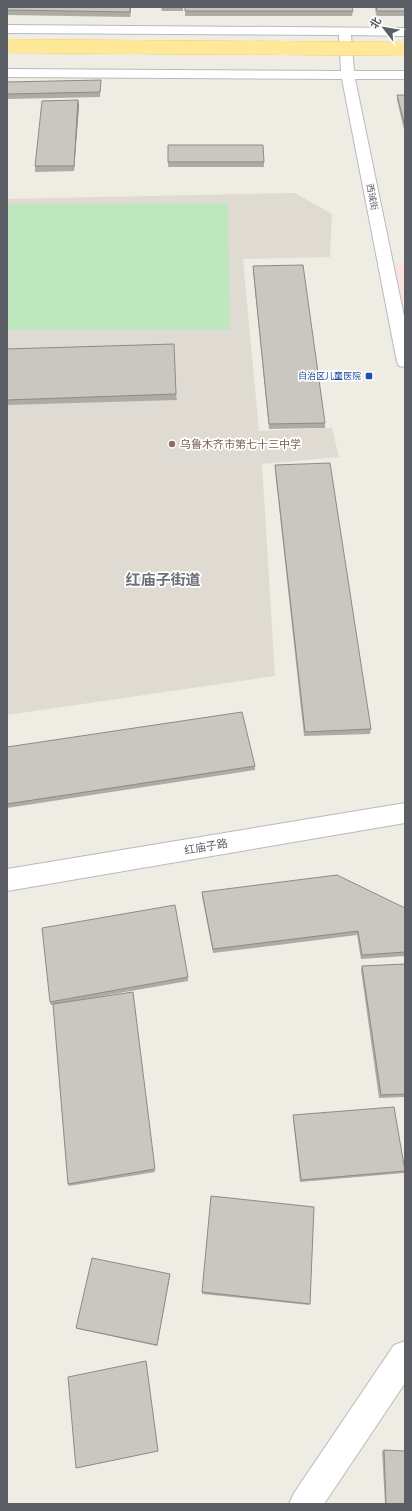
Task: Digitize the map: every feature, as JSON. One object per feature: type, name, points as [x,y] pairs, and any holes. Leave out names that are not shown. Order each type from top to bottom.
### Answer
[{"type":"highway","points":[[7,46],[405,49]]},
{"type":"highway","points":[[15,60],[405,63]]},
{"type":"main road","points":[[7,29],[405,32]]},
{"type":"main road","name":"西珹街","points":[[345,32],[348,76],[405,362]]},
{"type":"main road","points":[[7,73],[348,76],[405,75]]},
{"type":"main road","name":"红庙子路","points":[[7,880],[405,813]]},
{"type":"main road","points":[[305,1504],[405,1356]]},
{"type":"shaded area","name":"乌鲁木齐市第七十三中学","points":[[295,193],[332,214],[330,257],[243,259],[259,431],[332,428],[339,457],[262,464],[275,676],[7,715],[7,199]]},
{"type":"shaded area","points":[[385,263],[405,263],[405,362]]},
{"type":"green space","points":[[228,203],[230,330],[7,330],[7,204]]},
{"type":"building","points":[[7,7],[130,7],[130,12],[7,10]]},
{"type":"building","points":[[185,7],[352,7],[353,11],[185,11]]},
{"type":"building","points":[[376,7],[405,7],[405,11],[377,11]]},
{"type":"building","points":[[101,80],[100,92],[7,94],[7,82]]},
{"type":"building","points":[[397,95],[405,95],[405,126]]},
{"type":"building","points":[[78,100],[74,166],[35,166],[42,101]]},
{"type":"building","points":[[168,145],[263,145],[264,162],[168,162]]},
{"type":"building","points":[[303,265],[325,423],[269,424],[253,266]]},
{"type":"building","points":[[174,344],[176,394],[7,400],[7,349]]},
{"type":"building","points":[[330,463],[371,729],[305,732],[275,465]]},
{"type":"building","points":[[242,712],[255,766],[7,804],[7,747]]},
{"type":"building","points":[[337,875],[405,908],[405,952],[362,955],[358,931],[213,949],[202,892]]},
{"type":"building","points":[[175,905],[188,977],[50,1002],[42,928]]},
{"type":"building","points":[[405,964],[405,1094],[381,1095],[362,966]]},
{"type":"building","points":[[133,992],[155,1169],[68,1184],[53,1004]]},
{"type":"building","points":[[394,1107],[405,1171],[301,1180],[293,1115]]},
{"type":"building","points":[[211,1196],[314,1207],[310,1304],[202,1292]]},
{"type":"building","points":[[92,1258],[170,1274],[157,1345],[76,1328]]},
{"type":"building","points":[[146,1361],[158,1451],[76,1468],[68,1377]]},
{"type":"building","points":[[384,1450],[405,1451],[405,1504],[386,1504]]},
{"type":"place","name":"自治区儿童医院","points":[[369,376]]},
{"type":"place","name":"乌鲁木齐市第七十三中学","points":[[172,444]]},
{"type":"district","name":"红庙子街道","points":[[163,580]]}]
